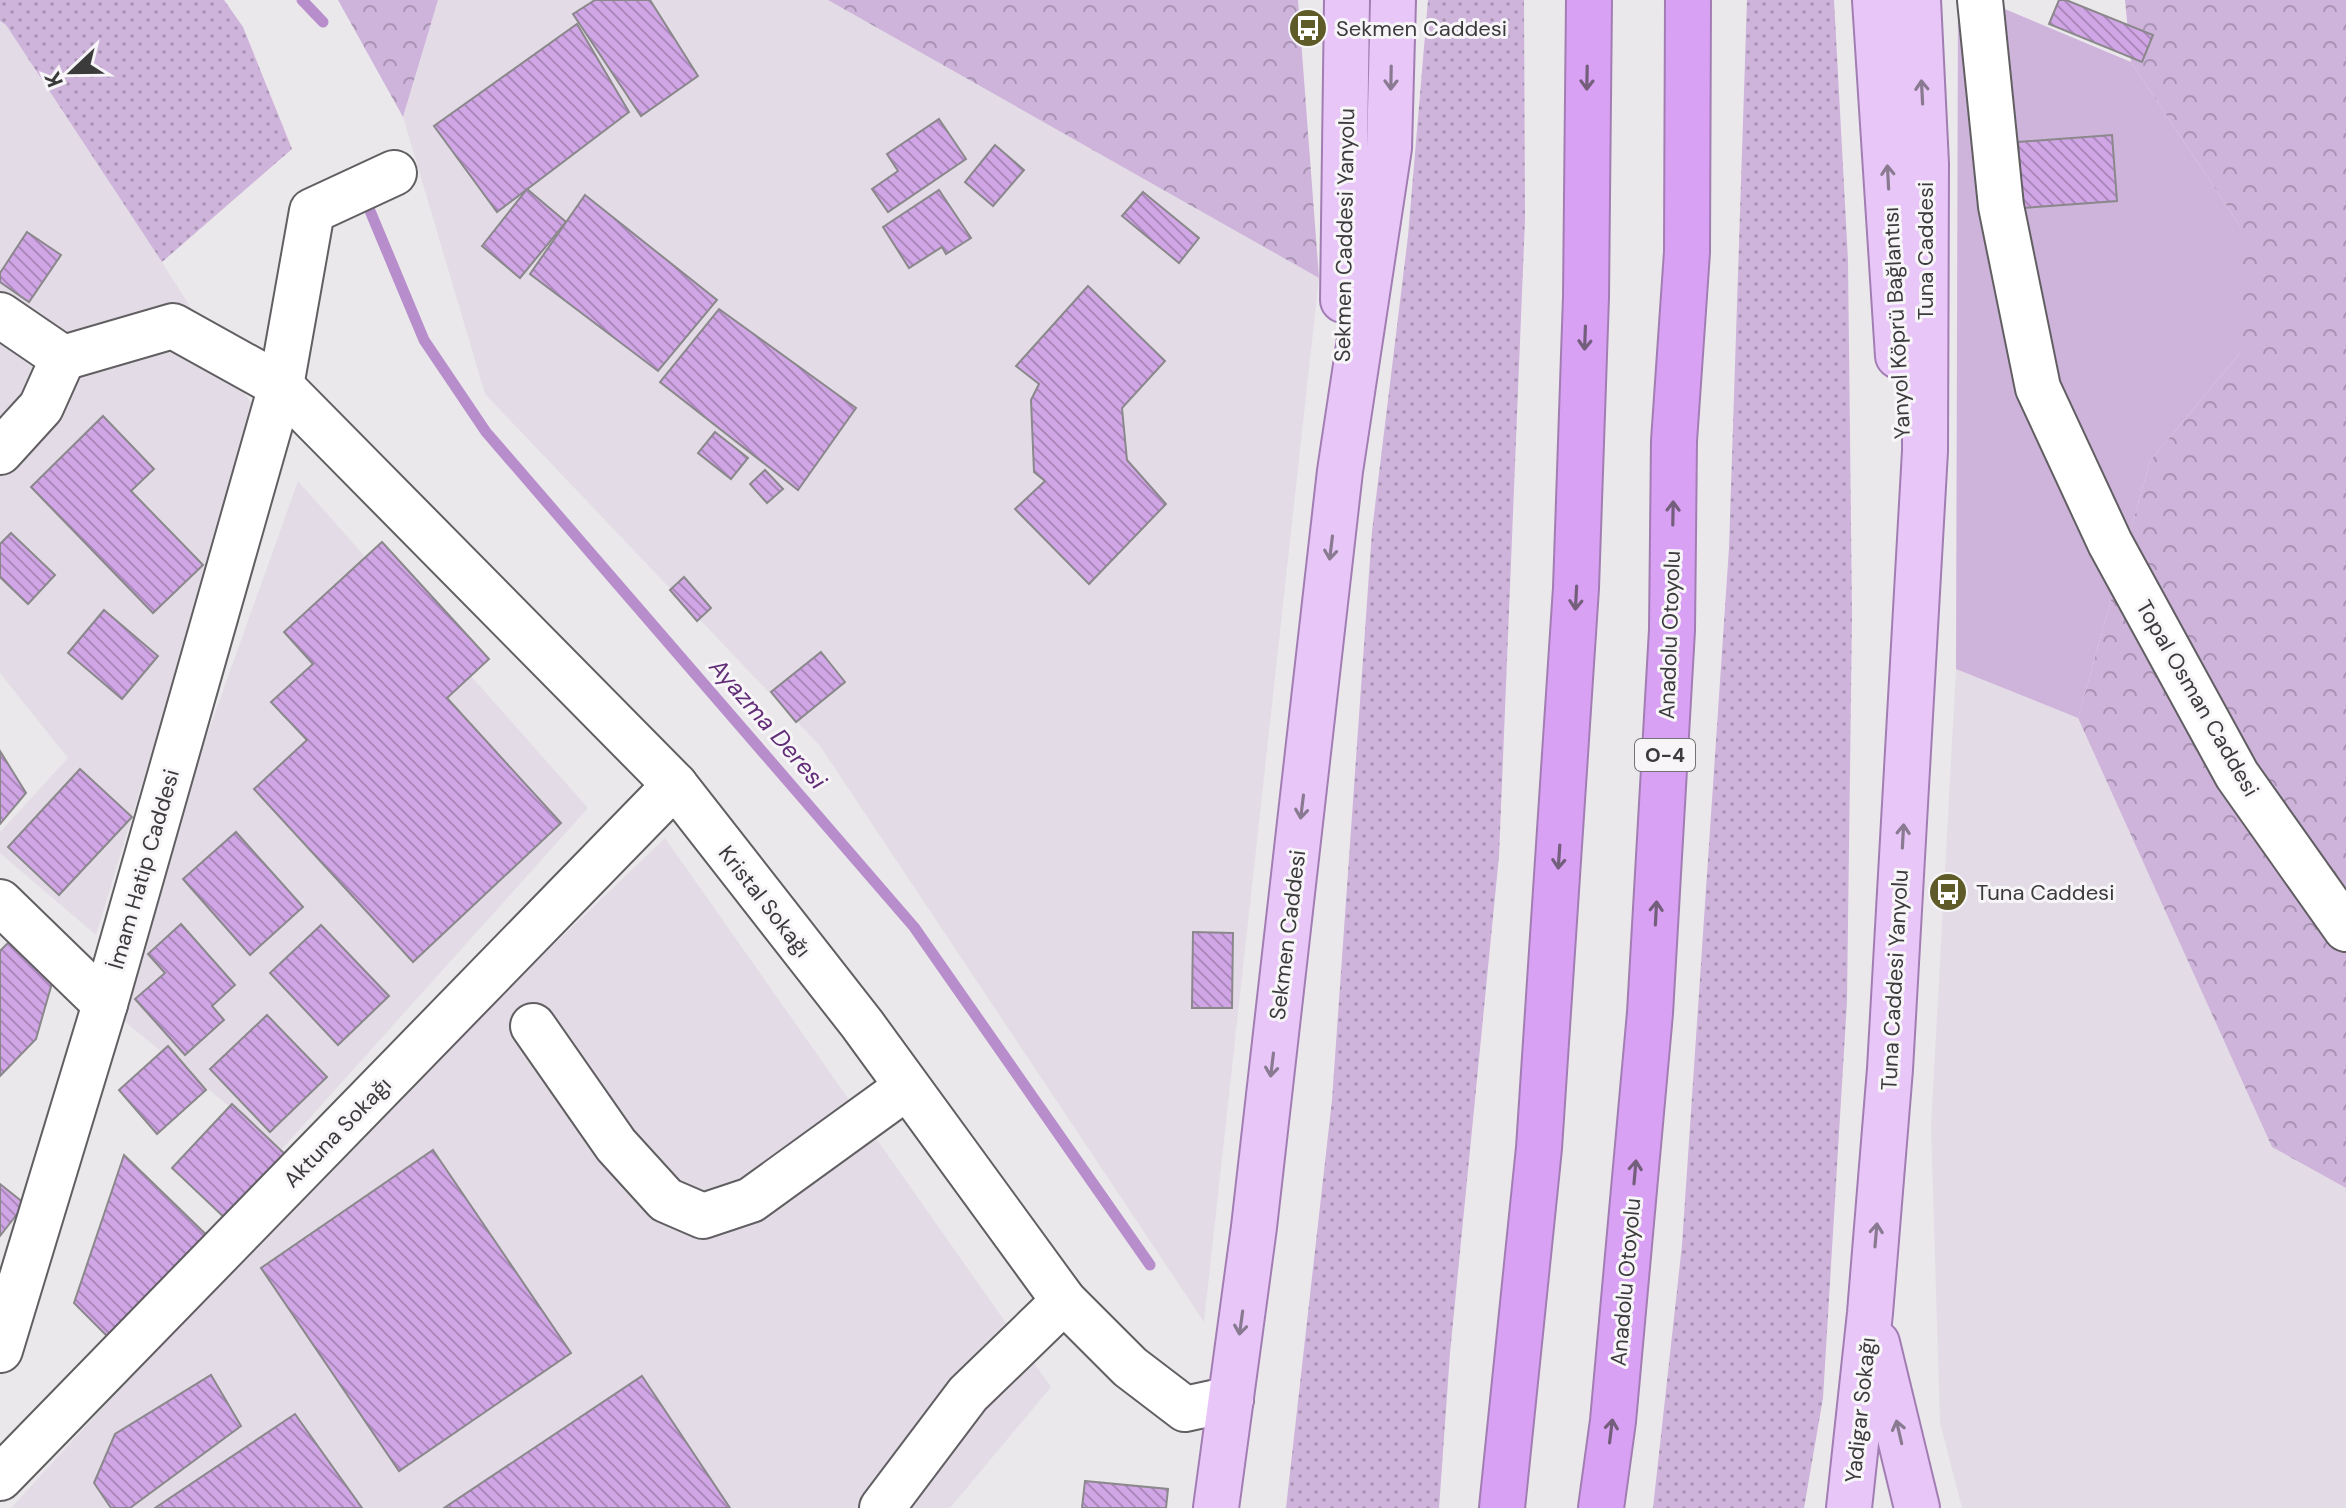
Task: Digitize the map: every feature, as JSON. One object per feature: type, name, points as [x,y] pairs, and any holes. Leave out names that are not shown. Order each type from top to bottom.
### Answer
[{"type":"highway","points":[[1502,1508],[1539,1148],[1576,588],[1586,297],[1589,0]]},
{"type":"highway","name":"Anadolu Otoyolu","points":[[1601,1508],[1613,1421],[1650,1013],[1672,630],[1674,441],[1687,252],[1688,0]]},
{"type":"main road","name":"Sekmen Caddesi Yanyolu","points":[[1340,471],[1347,0]]},
{"type":"main road","points":[[1340,471],[1389,148],[1393,0]]},
{"type":"main road","name":"Yanyol Köprü Bağlantısı","points":[[1875,0],[1914,646]]},
{"type":"main road","name":"Tuna Caddesi","points":[[1914,646],[1925,436],[1926,164],[1918,0]]},
{"type":"main road","name":"Sekmen Caddesi","points":[[1231,1399],[1254,1227],[1340,471]]},
{"type":"main road","name":"Tuna Caddesi Yanyolu","points":[[1870,1313],[1890,1069],[1914,646]]},
{"type":"main road","points":[[1870,1313],[1917,1508]]},
{"type":"main road","name":"Yadigar Sokağı","points":[[1849,1508],[1870,1313]]},
{"type":"main road","points":[[1216,1508],[1231,1399]]},
{"type":"main road","points":[[1231,1399],[1231,1508]]},
{"type":"street","name":"Topal Osman Caddesi","points":[[1980,0],[2001,206],[2038,388],[2110,543],[2237,775],[2346,929]]},
{"type":"street","name":"İmam Hatip Caddesi","points":[[0,1350],[105,1004],[281,386],[312,211],[394,173]]},
{"type":"street","points":[[0,315],[63,358],[41,407],[0,452]]},
{"type":"street","name":"Kristal Sokağı","points":[[63,358],[173,326],[281,386],[675,785],[907,1087],[1064,1301],[1130,1367],[1185,1409],[1231,1399]]},
{"type":"street","name":"Aktuna Sokağı","points":[[0,1478],[675,785]]},
{"type":"street","points":[[0,902],[105,1004]]},
{"type":"street","points":[[533,1026],[616,1145],[666,1200],[703,1216],[751,1200],[907,1087]]},
{"type":"street","points":[[882,1508],[968,1394],[1064,1301]]},
{"type":"shaded area","points":[[438,0],[828,0],[1319,278],[1204,1322],[820,746],[485,394],[403,117]]},
{"type":"shaded area","points":[[0,21],[6,25],[162,262],[256,411],[96,935],[0,853],[0,832],[68,758],[0,673]]},
{"type":"shaded area","points":[[298,481],[588,808],[282,1149],[109,1009]]},
{"type":"shaded area","points":[[1956,669],[2078,718],[2272,1147],[2346,1188],[2346,1508],[1962,1508],[1940,1423],[1931,1126]]},
{"type":"shaded area","points":[[665,838],[1051,1387],[950,1508],[11,1508],[323,1166]]},
{"type":"green space","points":[[0,0],[224,0],[243,27],[292,149],[162,262],[6,25],[0,21]]},
{"type":"green space","points":[[338,0],[438,0],[403,117]]},
{"type":"green space","points":[[828,0],[1298,0],[1319,278]]},
{"type":"green space","points":[[1428,0],[1524,0],[1525,219],[1499,856],[1450,1353],[1439,1508],[1286,1508],[1332,1100],[1372,531],[1408,236]]},
{"type":"green space","points":[[1747,0],[1834,0],[1848,260],[1852,615],[1847,1001],[1823,1398],[1804,1508],[1653,1508],[1682,1245],[1729,548]]},
{"type":"green space","points":[[1958,0],[1983,0],[2131,62],[2240,226],[2240,353],[2150,461],[2078,718],[1956,669]]},
{"type":"green space","points":[[2125,0],[2346,0],[2346,1188],[2272,1147],[2078,718],[2150,461],[2240,353],[2240,226],[2131,62]]},
{"type":"building","points":[[595,0],[650,0],[698,76],[641,116],[573,14]]},
{"type":"building","points":[[2059,0],[2066,0],[2153,35],[2142,62],[2049,24]]},
{"type":"building","points":[[577,24],[629,112],[497,212],[434,126]]},
{"type":"building","points":[[939,119],[966,159],[888,212],[872,189],[898,171],[887,154]]},
{"type":"building","points":[[2112,135],[2117,201],[2023,208],[2018,142]]},
{"type":"building","points":[[995,145],[1024,170],[993,206],[965,182]]},
{"type":"building","points":[[527,189],[566,222],[520,278],[482,246]]},
{"type":"building","points":[[939,190],[971,238],[946,254],[942,247],[909,268],[883,227]]},
{"type":"building","points":[[1143,192],[1199,238],[1179,263],[1122,216]]},
{"type":"building","points":[[585,195],[717,300],[658,371],[530,274]]},
{"type":"building","points":[[27,232],[61,255],[29,302],[0,282],[0,273]]},
{"type":"building","points":[[1088,286],[1165,361],[1122,408],[1127,460],[1166,504],[1089,584],[1015,509],[1045,481],[1034,472],[1031,400],[1039,384],[1016,366]]},
{"type":"building","points":[[719,309],[856,408],[798,490],[660,382]]},
{"type":"building","points":[[103,416],[154,469],[131,491],[203,565],[153,613],[31,487]]},
{"type":"building","points":[[715,432],[748,458],[731,479],[698,453]]},
{"type":"building","points":[[765,470],[783,489],[767,503],[750,484]]},
{"type":"building","points":[[11,533],[55,575],[28,604],[0,577],[0,544]]},
{"type":"building","points":[[382,542],[489,659],[447,698],[561,823],[413,962],[254,789],[307,740],[271,702],[313,664],[284,632]]},
{"type":"building","points":[[684,577],[711,608],[697,621],[670,590]]},
{"type":"building","points":[[104,610],[158,656],[122,699],[68,653]]},
{"type":"building","points":[[821,652],[845,682],[796,722],[771,692]]},
{"type":"building","points":[[0,751],[26,793],[0,824]]},
{"type":"building","points":[[80,769],[132,817],[59,895],[8,847]]},
{"type":"building","points":[[236,832],[303,907],[250,955],[183,879]]},
{"type":"building","points":[[181,924],[235,985],[212,1006],[224,1020],[185,1055],[135,999],[165,973],[148,954]]},
{"type":"building","points":[[321,925],[389,996],[338,1045],[270,973]]},
{"type":"building","points":[[1193,932],[1233,933],[1232,1008],[1192,1008]]},
{"type":"building","points":[[18,933],[56,969],[36,1039],[0,1076],[0,951]]},
{"type":"building","points":[[267,1015],[327,1077],[270,1132],[210,1069]]},
{"type":"building","points":[[168,1046],[206,1090],[157,1134],[119,1090]]},
{"type":"building","points":[[232,1104],[287,1156],[227,1220],[172,1168]]},
{"type":"building","points":[[433,1150],[571,1353],[399,1471],[261,1268]]},
{"type":"building","points":[[124,1155],[217,1245],[115,1344],[74,1303]]},
{"type":"building","points":[[0,1184],[25,1204],[0,1236]]},
{"type":"building","points":[[211,1375],[241,1426],[130,1508],[111,1508],[94,1483],[115,1434]]},
{"type":"building","points":[[642,1376],[730,1508],[444,1508]]},
{"type":"building","points":[[295,1414],[362,1508],[155,1508]]},
{"type":"building","points":[[1085,1481],[1168,1489],[1166,1508],[1082,1508]]},
{"type":"waterway","name":"Ayazma Deresi","points":[[302,0],[323,22]]},
{"type":"waterway","name":"Ayazma Deresi","points":[[368,206],[424,340],[486,432],[914,927],[1150,1265]]},
{"type":"place","name":"Sekmen Caddesi","points":[[1308,28]]},
{"type":"place","name":"Tuna Caddesi","points":[[1948,892]]}]
